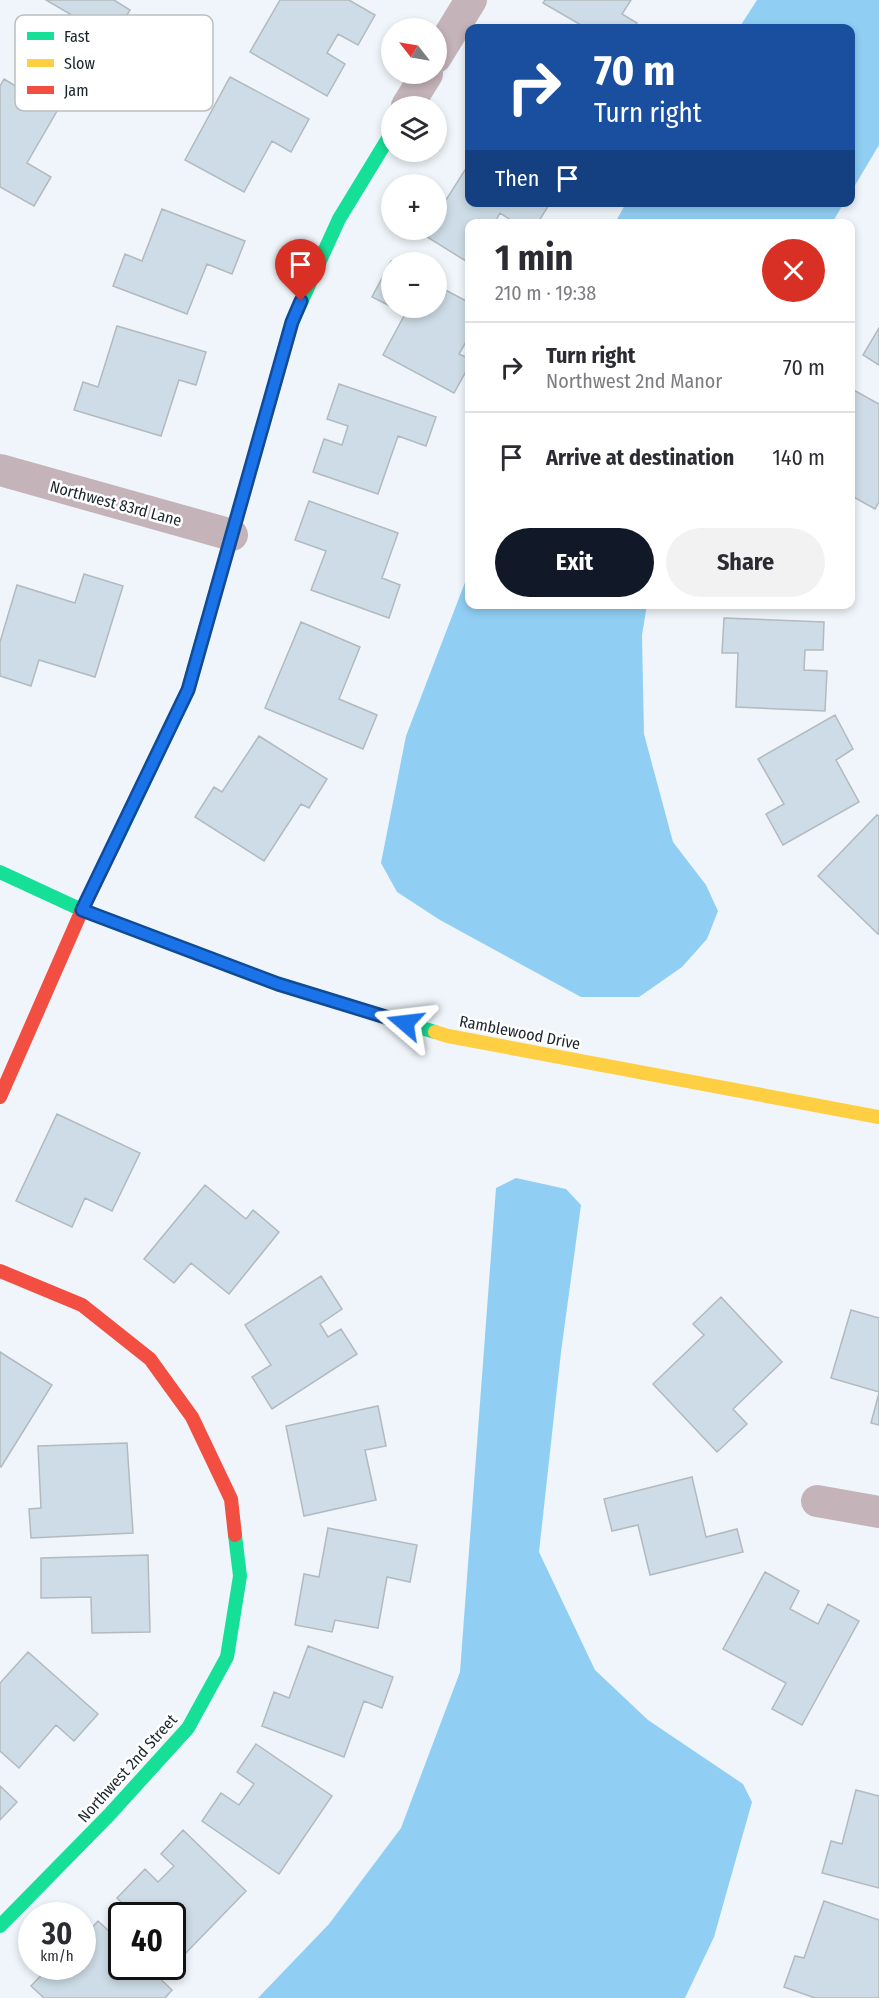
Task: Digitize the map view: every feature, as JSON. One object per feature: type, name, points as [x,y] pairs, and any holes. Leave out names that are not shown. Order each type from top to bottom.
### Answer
[{"type":"street","points":[[447,39],[471,0]]},
{"type":"street","points":[[0,1097],[82,910],[188,690],[292,322],[339,219],[381,150]]},
{"type":"street","name":"Northwest 83rd Lane","points":[[0,470],[232,535]]},
{"type":"street","name":"Ramblewood Drive","points":[[0,872],[82,910],[278,984],[448,1036],[879,1117]]},
{"type":"street","name":"Northwest 2nd Street","points":[[0,1271],[82,1305],[150,1359],[192,1417],[231,1499],[240,1576],[227,1658],[188,1728],[109,1815],[0,1926]]},
{"type":"street","points":[[817,1501],[879,1512]]},
{"type":"water","points":[[757,0],[879,0],[879,145],[855,185],[855,24],[742,24]]},
{"type":"water","points":[[624,207],[842,207],[834,219],[617,219]]},
{"type":"water","points":[[465,582],[465,609],[646,609],[642,635],[644,734],[673,842],[706,885],[718,911],[707,939],[682,967],[639,997],[581,997],[440,920],[397,892],[381,863],[406,736]]},
{"type":"water","points":[[516,1178],[566,1189],[581,1205],[561,1352],[539,1552],[595,1670],[648,1720],[743,1784],[752,1802],[714,1937],[685,1998],[258,1998],[329,1924],[401,1828],[460,1672],[496,1188]]},
{"type":"building","points":[[46,0],[114,0],[130,10],[127,15],[70,14]]},
{"type":"building","points":[[280,0],[349,0],[375,15],[358,45],[338,34],[327,53],[345,64],[327,96],[250,52]]},
{"type":"building","points":[[545,0],[631,0],[622,14],[637,23],[579,24],[543,3]]},
{"type":"building","points":[[230,77],[309,119],[291,152],[272,141],[244,192],[185,160]]},
{"type":"building","points":[[4,79],[15,86],[15,111],[57,111],[27,163],[51,177],[34,206],[0,187],[0,86]]},
{"type":"building","points":[[465,170],[465,207],[548,207],[540,219],[509,219],[500,213],[497,219],[465,219],[465,261],[432,240],[447,240],[447,198]]},
{"type":"building","points":[[162,209],[245,241],[232,274],[207,264],[187,314],[113,286],[125,254],[142,261]]},
{"type":"building","points":[[381,280],[381,302],[372,297]]},
{"type":"building","points":[[447,291],[465,300],[465,344],[459,354],[465,357],[465,373],[454,393],[383,355],[403,318],[447,318]]},
{"type":"building","points":[[117,326],[206,352],[196,385],[179,380],[161,436],[74,410],[83,382],[98,387]]},
{"type":"building","points":[[879,328],[879,365],[863,355]]},
{"type":"building","points":[[339,384],[436,417],[426,446],[398,436],[378,494],[313,472],[324,439],[342,445],[348,426],[327,419]]},
{"type":"building","points":[[855,391],[879,404],[879,502],[875,509],[855,498]]},
{"type":"building","points":[[309,501],[398,533],[382,578],[400,585],[389,618],[311,590],[326,551],[295,540]]},
{"type":"building","points":[[84,574],[123,586],[95,677],[39,660],[31,686],[0,676],[0,642],[17,585],[75,603]]},
{"type":"building","points":[[724,618],[824,622],[823,650],[805,650],[804,670],[827,671],[825,711],[736,707],[738,653],[722,653]]},
{"type":"building","points":[[301,622],[360,647],[339,699],[377,715],[363,749],[265,708]]},
{"type":"building","points":[[835,715],[853,749],[836,760],[859,802],[783,845],[766,814],[784,804],[758,759]]},
{"type":"building","points":[[259,736],[327,779],[309,808],[301,804],[264,861],[195,817],[214,787],[222,792]]},
{"type":"building","points":[[877,815],[879,816],[878,934],[818,876]]},
{"type":"building","points":[[57,1114],[140,1153],[112,1211],[85,1198],[72,1227],[16,1201]]},
{"type":"building","points":[[205,1185],[246,1219],[253,1210],[279,1232],[229,1294],[191,1263],[174,1283],[144,1259]]},
{"type":"building","points":[[321,1276],[342,1309],[320,1324],[328,1337],[341,1329],[357,1354],[272,1409],[252,1377],[271,1365],[245,1325]]},
{"type":"building","points":[[721,1297],[782,1362],[733,1409],[747,1424],[717,1452],[653,1384],[704,1335],[693,1324]]},
{"type":"building","points":[[851,1310],[879,1318],[879,1392],[831,1378]]},
{"type":"building","points":[[0,1352],[52,1385],[1,1467],[0,1466]]},
{"type":"building","points":[[879,1393],[879,1425],[871,1423]]},
{"type":"building","points":[[378,1406],[386,1446],[365,1450],[376,1500],[304,1516],[286,1426]]},
{"type":"building","points":[[127,1443],[133,1533],[31,1538],[29,1509],[41,1508],[38,1446]]},
{"type":"building","points":[[692,1477],[706,1537],[737,1529],[743,1552],[650,1575],[638,1525],[612,1531],[604,1499]]},
{"type":"building","points":[[328,1528],[417,1545],[410,1582],[387,1577],[378,1628],[335,1620],[332,1632],[295,1625],[304,1574],[319,1577]]},
{"type":"building","points":[[148,1555],[150,1632],[92,1633],[91,1597],[41,1598],[41,1558]]},
{"type":"building","points":[[765,1572],[799,1591],[790,1609],[818,1624],[828,1604],[859,1621],[802,1725],[772,1709],[786,1683],[723,1649]]},
{"type":"building","points":[[308,1646],[393,1677],[382,1708],[364,1701],[344,1757],[262,1726],[274,1692],[289,1698]]},
{"type":"building","points":[[28,1652],[98,1714],[74,1741],[56,1725],[19,1768],[0,1751],[0,1683]]},
{"type":"building","points":[[256,1744],[332,1796],[279,1874],[202,1821],[221,1793],[239,1805],[254,1784],[237,1772]]},
{"type":"building","points":[[0,1786],[17,1802],[0,1820]]},
{"type":"building","points":[[856,1790],[879,1796],[879,1888],[822,1873],[831,1841],[842,1844]]},
{"type":"building","points":[[183,1830],[246,1891],[186,1953],[186,1902],[121,1902],[117,1898],[145,1869],[158,1882],[174,1866],[161,1854]]},
{"type":"building","points":[[824,1901],[879,1920],[879,1998],[815,1998],[784,1987],[795,1956],[804,1958]]},
{"type":"building","points":[[98,1921],[108,1930],[108,1980],[162,1980],[172,1990],[165,1998],[44,1998],[31,1986],[37,1980],[96,1980],[96,1923]]},
{"type":"traffic: fast","points":[[293,320],[339,219],[381,150]]},
{"type":"traffic: fast","points":[[114,845],[188,690],[208,619]]},
{"type":"traffic: fast","points":[[0,872],[82,910],[278,984],[435,1032]]},
{"type":"traffic: fast","points":[[0,1926],[109,1815],[188,1728],[227,1657],[240,1576],[235,1535]]},
{"type":"traffic: slow","points":[[208,619],[293,320]]},
{"type":"traffic: slow","points":[[435,1032],[879,1117]]},
{"type":"traffic: jam","points":[[0,1097],[82,910],[114,845]]},
{"type":"traffic: jam","points":[[0,1271],[82,1305],[150,1359],[192,1417],[231,1499],[235,1535]]},
{"type":"route","points":[[301,301],[292,322],[188,690],[82,910],[278,984],[405,1023]]}]
